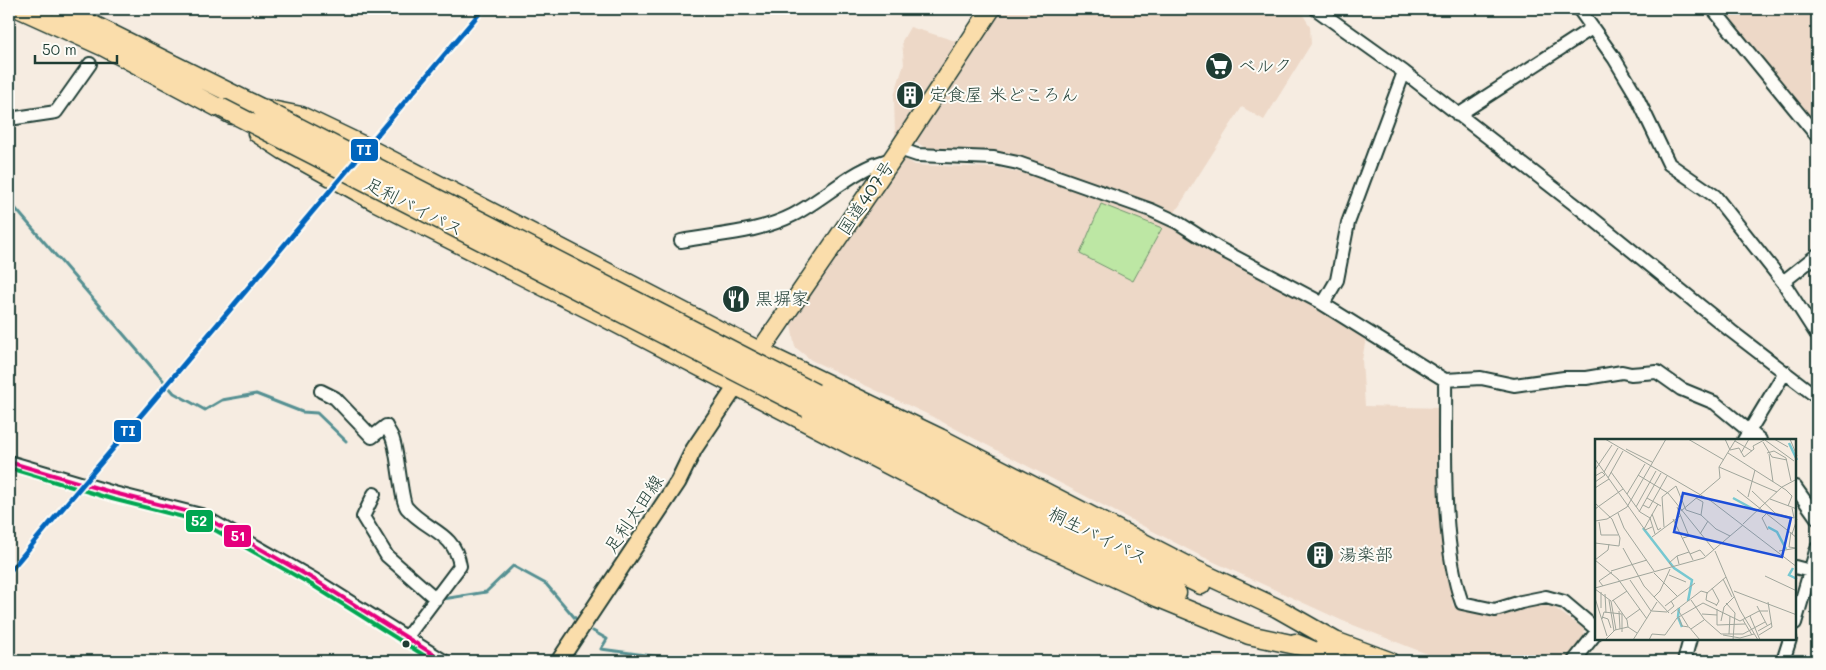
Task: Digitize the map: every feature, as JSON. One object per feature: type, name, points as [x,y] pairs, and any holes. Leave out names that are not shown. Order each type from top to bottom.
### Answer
[{"type":"highway","name":"足利バイパス","points":[[20,9],[108,40],[261,108],[811,401]]},
{"type":"highway","name":"足利バイパス","points":[[61,9],[108,40],[220,107],[811,401]]},
{"type":"highway","name":"国道407号","points":[[737,385],[992,9]]},
{"type":"highway","points":[[220,107],[283,150],[480,255],[737,385],[1048,547],[1159,598],[1249,635],[1305,647]]},
{"type":"highway","points":[[261,108],[301,116],[760,351],[940,438],[1198,571],[1277,608],[1335,641]]},
{"type":"highway","name":"桐生バイパス","points":[[811,401],[1172,572],[1335,641],[1389,661]]},
{"type":"highway","name":"桐生バイパス","points":[[811,401],[1165,587],[1338,661]]},
{"type":"main road","name":"足利太田線","points":[[559,661],[678,482],[694,449],[737,385]]},
{"type":"street","points":[[1316,9],[1404,72],[1587,214],[1731,331],[1817,397]]},
{"type":"street","points":[[1579,9],[1636,93],[1669,164],[1715,196],[1783,282],[1817,335]]},
{"type":"street","points":[[1713,9],[1817,136]]},
{"type":"street","points":[[1458,115],[1592,28]]},
{"type":"street","points":[[9,119],[56,112],[90,64]]},
{"type":"street","points":[[1323,304],[1336,280],[1348,223],[1404,72]]},
{"type":"street","points":[[681,241],[742,232],[773,224],[794,215],[876,163],[895,154],[994,158],[1018,163],[1077,182],[1177,222],[1218,248],[1323,304],[1445,380],[1481,378],[1514,385],[1564,378],[1586,378],[1622,372],[1631,374],[1657,372],[1681,389],[1715,403],[1747,436],[1785,372]]},
{"type":"street","points":[[1783,282],[1817,255]]},
{"type":"street","points":[[1445,380],[1447,499],[1452,565],[1462,603],[1495,610],[1546,597],[1564,602],[1595,628]]},
{"type":"street","points":[[321,391],[335,398],[372,436],[386,426],[393,439],[405,507],[427,526],[447,538],[458,553],[460,566],[406,638]]},
{"type":"street","points":[[9,462],[114,493],[201,514],[316,580],[444,661]]},
{"type":"street","points":[[1796,488],[1817,518]]},
{"type":"street","points":[[374,494],[363,517],[386,556],[436,599]]},
{"type":"street","points":[[1796,620],[1817,548]]},
{"type":"street","points":[[1796,567],[1810,571]]},
{"type":"street","points":[[1574,661],[1595,634]]},
{"type":"street","points":[[1684,661],[1690,640]]},
{"type":"street","points":[[1783,661],[1790,640]]},
{"type":"shaded area","points":[[1000,9],[1299,9],[1310,26],[1311,44],[1264,120],[1242,107],[1174,214],[995,152],[927,149],[915,141]]},
{"type":"shaded area","points":[[1717,9],[1817,9],[1817,128]]},
{"type":"shaded area","points":[[910,27],[959,42],[895,136],[894,96],[904,64],[902,41]]},
{"type":"shaded area","points":[[898,159],[905,159],[915,165],[999,168],[1045,178],[1163,221],[1206,249],[1337,318],[1366,338],[1362,360],[1365,406],[1442,408],[1448,563],[1453,606],[1493,618],[1537,606],[1553,607],[1584,629],[1585,638],[1567,661],[1445,661],[1343,621],[1199,555],[929,415],[811,360],[795,347],[791,325]]},
{"type":"green space","points":[[1101,204],[1162,228],[1133,281],[1080,254]]},
{"type":"waterway","points":[[9,201],[174,393],[205,410],[222,400],[256,394],[302,412],[317,413],[346,441]]},
{"type":"waterway","points":[[443,599],[486,592],[513,566],[546,584],[575,618]]},
{"type":"waterway","points":[[593,631],[607,639],[601,649],[689,661]]},
{"type":"transit line","name":"TI","points":[[9,572],[483,9]]},
{"type":"transit line","name":"51","points":[[9,462],[114,493],[201,515],[315,580],[444,661]]},
{"type":"transit line","name":"52","points":[[9,468],[112,499],[199,521],[312,585],[433,661]]},
{"type":"place","name":"ベルク","points":[[1219,66]]},
{"type":"place","name":"定食屋 米どころん","points":[[910,95]]},
{"type":"place","name":"黒塀家","points":[[736,299]]},
{"type":"place","name":"湯楽部","points":[[1320,555]]}]
